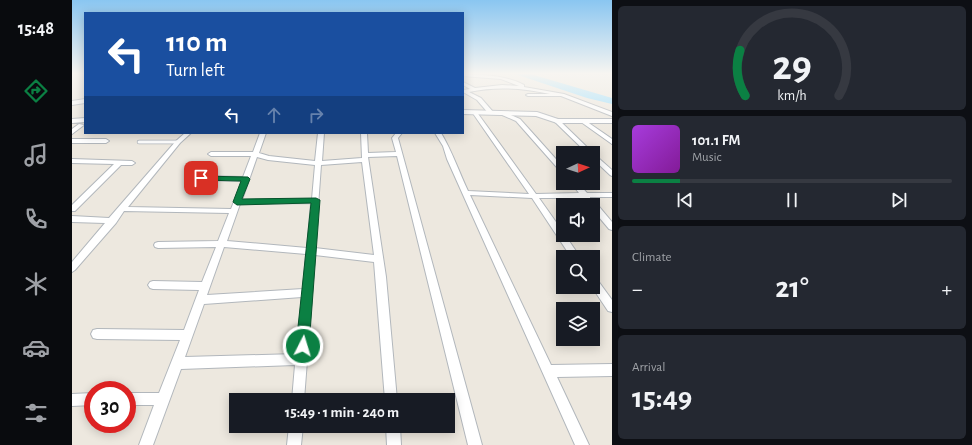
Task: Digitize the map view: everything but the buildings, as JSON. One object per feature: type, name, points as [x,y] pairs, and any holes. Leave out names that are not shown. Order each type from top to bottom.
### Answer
[{"type":"street","points":[[469,94],[479,100],[490,113]]},
{"type":"street","points":[[556,94],[612,114]]},
{"type":"street","points":[[528,95],[562,95]]},
{"type":"street","points":[[72,102],[84,101]]},
{"type":"street","points":[[464,112],[537,114],[557,121],[612,121]]},
{"type":"street","points":[[474,112],[571,250]]},
{"type":"street","points":[[502,113],[518,120],[556,163]]},
{"type":"street","points":[[72,121],[84,123]]},
{"type":"street","points":[[557,121],[583,146]]},
{"type":"street","points":[[583,121],[612,142]]},
{"type":"street","points":[[72,132],[84,123]]},
{"type":"street","points":[[73,266],[113,221],[178,142],[187,134]]},
{"type":"street","points":[[146,445],[263,134]]},
{"type":"street","points":[[299,393],[322,134]]},
{"type":"street","points":[[364,134],[378,259],[390,393]]},
{"type":"street","points":[[398,134],[396,138],[475,445]]},
{"type":"street","points":[[439,134],[446,146],[450,159],[582,445]]},
{"type":"street","points":[[605,137],[612,137]]},
{"type":"street","points":[[72,140],[106,140]]},
{"type":"street","points":[[211,154],[255,154],[268,158],[319,165],[366,160],[400,154]]},
{"type":"street","points":[[72,161],[132,163]]},
{"type":"street","points":[[72,209],[119,163]]},
{"type":"street","points":[[600,163],[612,174]]},
{"type":"street","points":[[201,178],[246,179]]},
{"type":"street","points":[[580,190],[585,196]]},
{"type":"street","points":[[466,193],[534,196],[612,195]]},
{"type":"street","points":[[123,209],[236,206],[316,200]]},
{"type":"street","points":[[600,213],[612,228]]},
{"type":"street","points":[[72,219],[113,221]]},
{"type":"street","points":[[158,245],[221,244],[311,251],[378,259]]},
{"type":"street","points":[[153,285],[206,286]]},
{"type":"street","points":[[600,291],[612,308]]},
{"type":"street","points":[[201,300],[308,293]]},
{"type":"street","points":[[97,334],[188,335]]},
{"type":"street","points":[[177,362],[302,359]]},
{"type":"street","points":[[548,371],[612,370]]},
{"type":"street","points":[[72,400],[84,399]]},
{"type":"street","points":[[136,399],[164,399]]},
{"type":"street","points":[[294,445],[295,433]]},
{"type":"street","points":[[393,433],[394,445]]},
{"type":"lane","points":[[139,142],[178,142]]},
{"type":"waterway","points":[[584,94],[612,101]]},
{"type":"route","points":[[201,178],[246,179],[237,202],[316,200],[303,346]]}]
